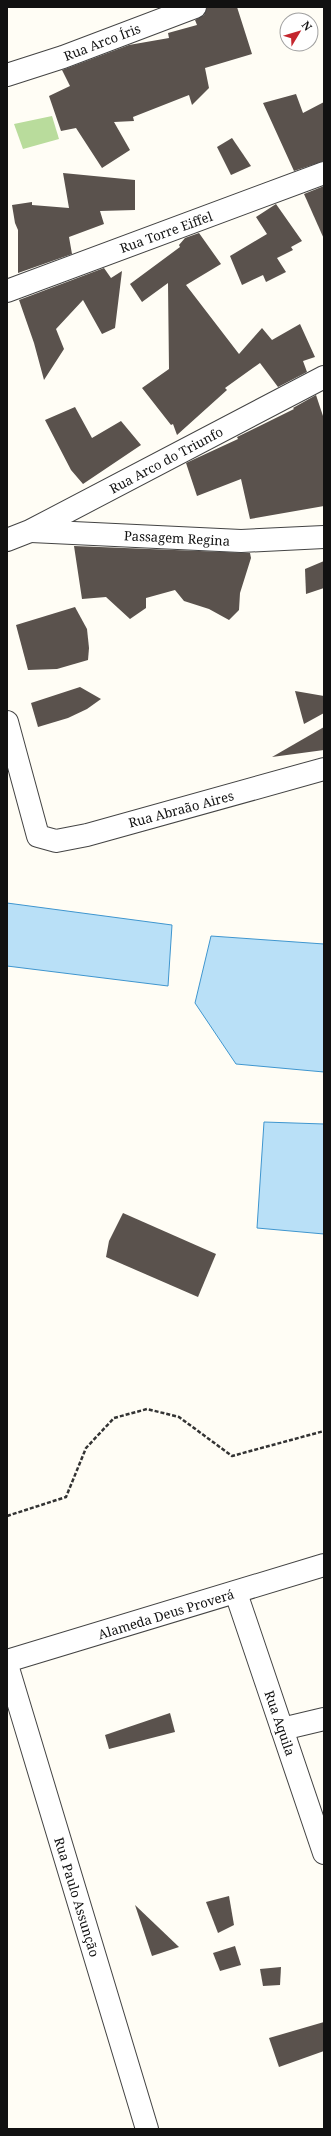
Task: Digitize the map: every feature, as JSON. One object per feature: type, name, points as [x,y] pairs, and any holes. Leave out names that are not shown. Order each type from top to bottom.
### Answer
[{"type":"street","name":"Rua Arco Íris","points":[[7,75],[63,57],[195,7]]},
{"type":"street","name":"Rua Torre Eiffel","points":[[7,290],[324,173]]},
{"type":"street","name":"Rua Arco do Triunfo","points":[[7,540],[30,531],[324,377]]},
{"type":"street","name":"Passagem Regina","points":[[30,531],[241,542],[324,537]]},
{"type":"street","name":"Rua Abraão Aires","points":[[7,722],[38,836],[56,841],[87,835],[324,769]]},
{"type":"street","name":"Alameda Deus Proverá","points":[[7,1661],[236,1593],[324,1565]]},
{"type":"street","name":"Rua Aquila","points":[[236,1593],[324,1853]]},
{"type":"street","name":"Rua Paulo Assunção","points":[[7,1665],[147,2129]]},
{"type":"street","points":[[282,1729],[324,1719]]},
{"type":"path","points":[[7,1516],[66,1497],[86,1448],[114,1418],[120,1416],[147,1409],[179,1417],[232,1456],[324,1431]]},
{"type":"green space","points":[[52,116],[59,139],[23,149],[14,124]]},
{"type":"water","points":[[7,903],[172,925],[168,986],[7,966]]},
{"type":"water","points":[[211,936],[324,944],[324,1072],[236,1064],[195,1003]]},
{"type":"water","points":[[264,1122],[324,1124],[324,1234],[257,1228]]},
{"type":"building","points":[[207,7],[237,7],[252,54],[205,68],[209,88],[192,105],[189,95],[133,117],[134,121],[114,122],[130,150],[102,168],[76,128],[61,131],[49,96],[70,86],[62,70],[129,45],[169,38],[168,33],[197,25],[195,20],[204,15]]},
{"type":"building","points":[[296,94],[303,113],[324,102],[324,161],[294,171],[263,103]]},
{"type":"building","points":[[232,138],[251,166],[231,175],[217,147]]},
{"type":"building","points":[[63,173],[135,180],[135,210],[100,211],[104,224],[69,237],[72,254],[18,273],[18,230],[15,223],[12,205],[32,202],[32,205],[69,208]]},
{"type":"building","points":[[324,186],[324,239],[304,194]]},
{"type":"building","points":[[276,204],[302,241],[291,247],[293,250],[277,258],[286,272],[266,282],[263,275],[242,285],[230,256],[267,234],[256,217]]},
{"type":"building","points":[[199,233],[221,264],[186,285],[239,354],[262,328],[272,340],[300,324],[315,357],[303,361],[307,372],[278,387],[260,363],[225,388],[227,390],[177,435],[173,424],[171,425],[142,388],[169,369],[168,283],[142,302],[130,284],[180,247],[179,245],[185,238]]},
{"type":"building","points":[[104,268],[111,278],[122,271],[115,328],[102,334],[83,300],[56,329],[64,349],[44,380],[34,343],[19,300]]},
{"type":"building","points":[[316,395],[324,419],[324,506],[250,519],[241,479],[197,496],[186,463],[238,439],[237,437],[294,409],[293,408]]},
{"type":"building","points":[[75,407],[92,438],[121,421],[141,445],[83,484],[71,470],[45,420]]},
{"type":"building","points":[[74,546],[250,553],[251,558],[240,593],[239,610],[229,620],[209,609],[184,601],[175,590],[146,598],[146,608],[130,619],[106,597],[82,599]]},
{"type":"building","points":[[324,561],[324,588],[306,594],[305,569]]},
{"type":"building","points":[[75,607],[87,629],[89,648],[88,660],[57,669],[28,670],[16,625]]},
{"type":"building","points":[[80,687],[101,699],[87,709],[68,718],[38,727],[31,703]]},
{"type":"building","points":[[295,691],[324,696],[324,713],[304,724]]},
{"type":"building","points":[[324,727],[324,750],[272,757]]},
{"type":"building","points":[[123,1213],[216,1254],[198,1297],[106,1257],[109,1241]]},
{"type":"building","points":[[170,1713],[175,1732],[109,1749],[105,1735]]},
{"type":"building","points":[[229,1896],[234,1925],[218,1933],[206,1902]]},
{"type":"building","points":[[135,1905],[179,1947],[152,1956]]},
{"type":"building","points":[[235,1946],[241,1965],[220,1971],[213,1953]]},
{"type":"building","points":[[281,1967],[280,1985],[263,1986],[260,1969]]},
{"type":"building","points":[[324,2022],[324,2051],[279,2067],[269,2038]]}]
